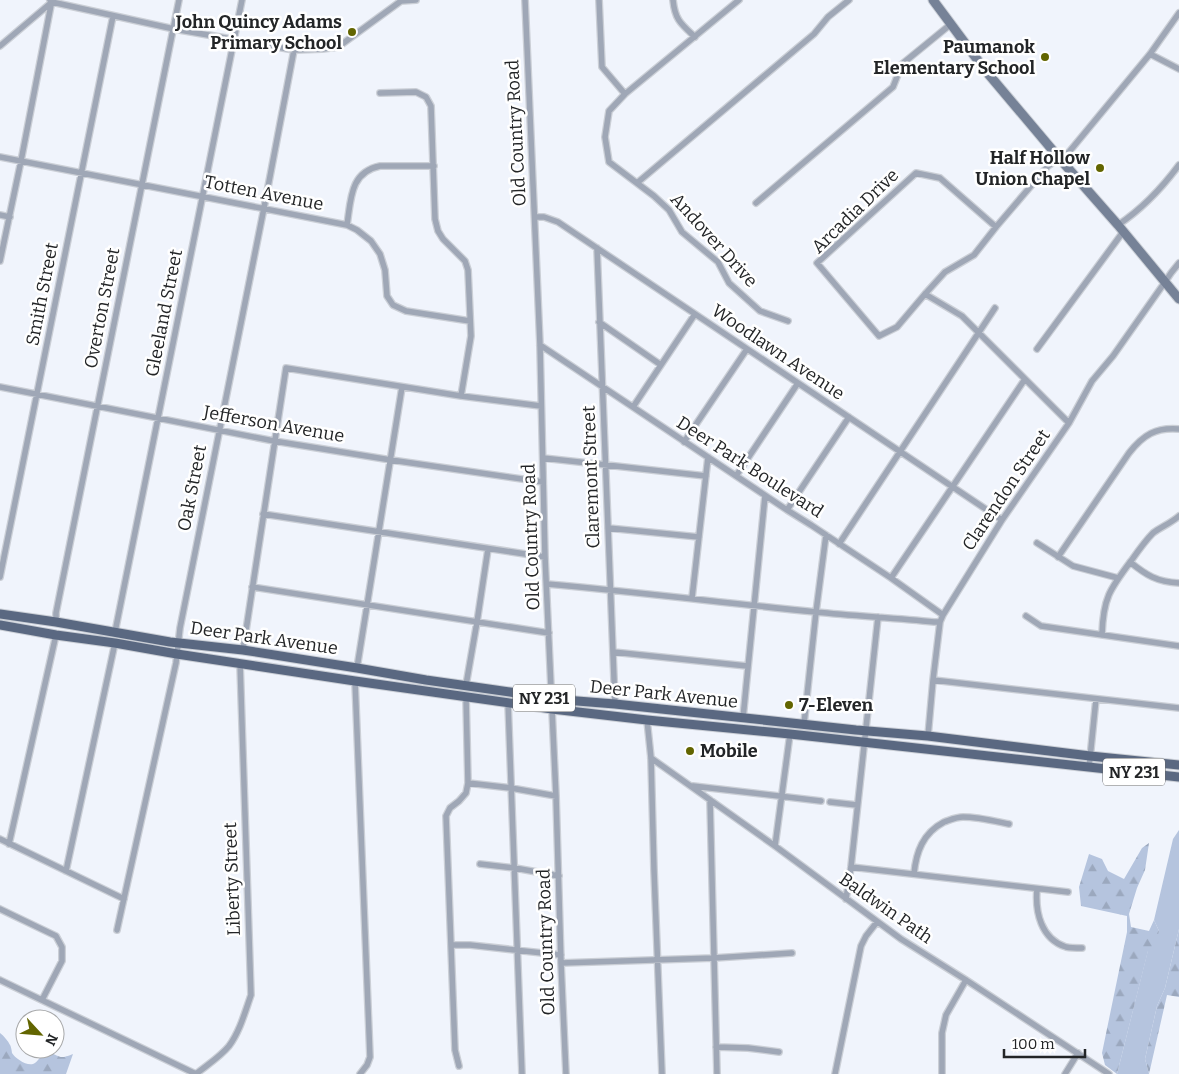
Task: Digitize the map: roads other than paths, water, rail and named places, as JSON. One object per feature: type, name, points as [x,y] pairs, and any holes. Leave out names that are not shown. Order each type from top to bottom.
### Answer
[{"type":"main road","points":[[933,0],[986,70],[1179,299]]},
{"type":"main road","name":"Deer Park Avenue","points":[[0,614],[178,643],[242,650],[466,685],[552,704],[647,720],[1179,777]]},
{"type":"main road","name":"Deer Park Avenue","points":[[0,626],[355,681],[508,702],[615,704],[928,736],[1179,765]]},
{"type":"street","name":"Overton Street","points":[[56,622],[56,612],[179,0]]},
{"type":"street","name":"Gleeland Street","points":[[115,632],[242,0]]},
{"type":"street","points":[[52,1],[174,29],[294,50],[338,47],[401,1],[416,0]]},
{"type":"street","name":"Old Country Road","points":[[525,0],[540,346],[545,557],[566,1074]]},
{"type":"street","points":[[599,0],[602,67],[625,94]]},
{"type":"street","points":[[673,0],[674,11],[679,21],[695,37]]},
{"type":"street","name":"Andover Drive","points":[[739,0],[625,94],[609,111],[605,137],[609,162],[669,210],[682,232],[718,262],[729,283],[760,311],[788,320]]},
{"type":"street","points":[[637,184],[814,34],[828,17],[849,0]]},
{"type":"street","points":[[0,46],[52,1]]},
{"type":"street","points":[[0,261],[52,1]]},
{"type":"street","name":"Arcadia Drive","points":[[996,227],[940,178],[916,173],[817,263],[879,336],[897,328],[945,272],[974,255],[1048,166],[1069,152],[1150,54],[1179,13]]},
{"type":"street","name":"Smith Street","points":[[0,577],[113,16]]},
{"type":"street","points":[[756,202],[893,88],[902,64],[951,24]]},
{"type":"street","name":"Oak Street","points":[[117,930],[176,663],[178,643],[219,430],[294,50]]},
{"type":"street","points":[[1150,54],[1179,69]]},
{"type":"street","points":[[380,93],[416,92],[426,96],[432,106],[435,219],[443,240],[464,262],[468,270],[471,336],[461,396]]},
{"type":"street","name":"Totten Avenue","points":[[0,157],[142,186],[347,224],[371,241],[380,254],[385,270],[387,296],[393,305],[406,311],[470,321]]},
{"type":"street","points":[[1037,349],[1130,217],[1168,180],[1179,165]]},
{"type":"street","points":[[347,224],[356,180],[363,173],[371,168],[380,166],[434,166]]},
{"type":"street","points":[[0,215],[10,217]]},
{"type":"street","name":"Woodlawn Avenue","points":[[535,218],[544,217],[558,222],[1002,520]]},
{"type":"street","name":"Claremont Street","points":[[597,248],[615,704]]},
{"type":"street","name":"Clarendon Street","points":[[928,736],[940,622],[943,615],[1002,520],[1069,423],[1092,382],[1179,263]]},
{"type":"street","points":[[925,294],[962,316],[1069,423]]},
{"type":"street","points":[[839,544],[995,308]]},
{"type":"street","points":[[633,407],[695,314]]},
{"type":"street","points":[[599,322],[661,365]]},
{"type":"street","name":"Deer Park Boulevard","points":[[540,346],[892,578],[943,615]]},
{"type":"street","points":[[684,442],[747,349]]},
{"type":"street","points":[[242,650],[286,368],[461,396],[541,406]]},
{"type":"street","points":[[892,578],[1024,379]]},
{"type":"street","points":[[736,476],[798,383]]},
{"type":"street","name":"Jefferson Avenue","points":[[0,387],[274,440],[391,460],[543,482]]},
{"type":"street","points":[[357,668],[402,387]]},
{"type":"street","points":[[787,510],[849,417]]},
{"type":"street","points":[[1058,557],[1138,442],[1149,434],[1162,429],[1179,429]]},
{"type":"street","points":[[692,598],[708,457]]},
{"type":"street","points":[[543,458],[706,476]]},
{"type":"street","points":[[743,718],[765,496]]},
{"type":"street","points":[[263,514],[545,557]]},
{"type":"street","points":[[1102,635],[1103,610],[1107,597],[1118,578],[1154,532],[1179,516]]},
{"type":"street","points":[[608,528],[699,537]]},
{"type":"street","points":[[804,724],[826,535]]},
{"type":"street","points":[[1037,543],[1073,566],[1118,578]]},
{"type":"street","points":[[466,685],[488,549]]},
{"type":"street","points":[[1130,562],[1145,574],[1156,579],[1163,582],[1179,583]]},
{"type":"street","points":[[547,584],[816,612],[940,622]]},
{"type":"street","points":[[252,587],[549,633]]},
{"type":"street","points":[[1026,616],[1041,626],[1179,646]]},
{"type":"street","points":[[846,899],[852,867],[878,617]]},
{"type":"street","points":[[9,844],[56,635]]},
{"type":"street","points":[[66,871],[115,643]]},
{"type":"street","points":[[613,652],[748,666]]},
{"type":"street","name":"Liberty Street","points":[[196,1074],[219,1056],[235,1037],[251,995],[240,663]]},
{"type":"street","points":[[933,680],[1179,708]]},
{"type":"street","points":[[355,681],[370,1057],[360,1074]]},
{"type":"street","points":[[459,1066],[455,1050],[446,816],[450,808],[459,802],[466,793],[468,783],[466,697]]},
{"type":"street","points":[[1089,768],[1096,699]]},
{"type":"street","points":[[508,702],[522,1074]]},
{"type":"street","points":[[647,720],[652,758],[662,1074]]},
{"type":"street","points":[[775,846],[790,734]]},
{"type":"street","name":"Baldwin Path","points":[[652,758],[901,939],[1109,1074]]},
{"type":"street","points":[[468,783],[556,796]]},
{"type":"street","points":[[691,786],[821,801]]},
{"type":"street","points":[[710,800],[717,1074]]},
{"type":"street","points":[[830,802],[857,805]]},
{"type":"street","points":[[914,874],[918,851],[922,841],[940,824],[961,817],[1010,824]]},
{"type":"street","points":[[0,839],[124,899]]},
{"type":"street","points":[[480,864],[559,876]]},
{"type":"street","points":[[852,867],[1068,892]]},
{"type":"street","points":[[1037,889],[1036,902],[1038,914],[1048,935],[1060,944],[1068,947],[1082,948]]},
{"type":"street","points":[[0,909],[56,936],[62,947],[62,961],[42,1000]]},
{"type":"street","points":[[835,1074],[861,946],[877,922]]},
{"type":"street","points":[[451,945],[470,945],[561,955]]},
{"type":"street","points":[[561,962],[714,958],[792,953]]},
{"type":"street","points":[[0,980],[196,1074]]},
{"type":"street","points":[[942,1074],[942,1033],[946,1015],[966,980]]},
{"type":"street","points":[[716,1047],[748,1048],[779,1052]]},
{"type":"street","points":[[1065,1074],[1078,1053]]},
{"type":"place","name":"John Quincy Adams Primary School","points":[[352,32]]},
{"type":"place","name":"Paumanok Elementary School","points":[[1045,57]]},
{"type":"place","name":"Half Hollow Union Chapel","points":[[1100,168]]},
{"type":"place","name":"7-Eleven","points":[[789,705]]},
{"type":"place","name":"Mobile","points":[[690,751]]}]
